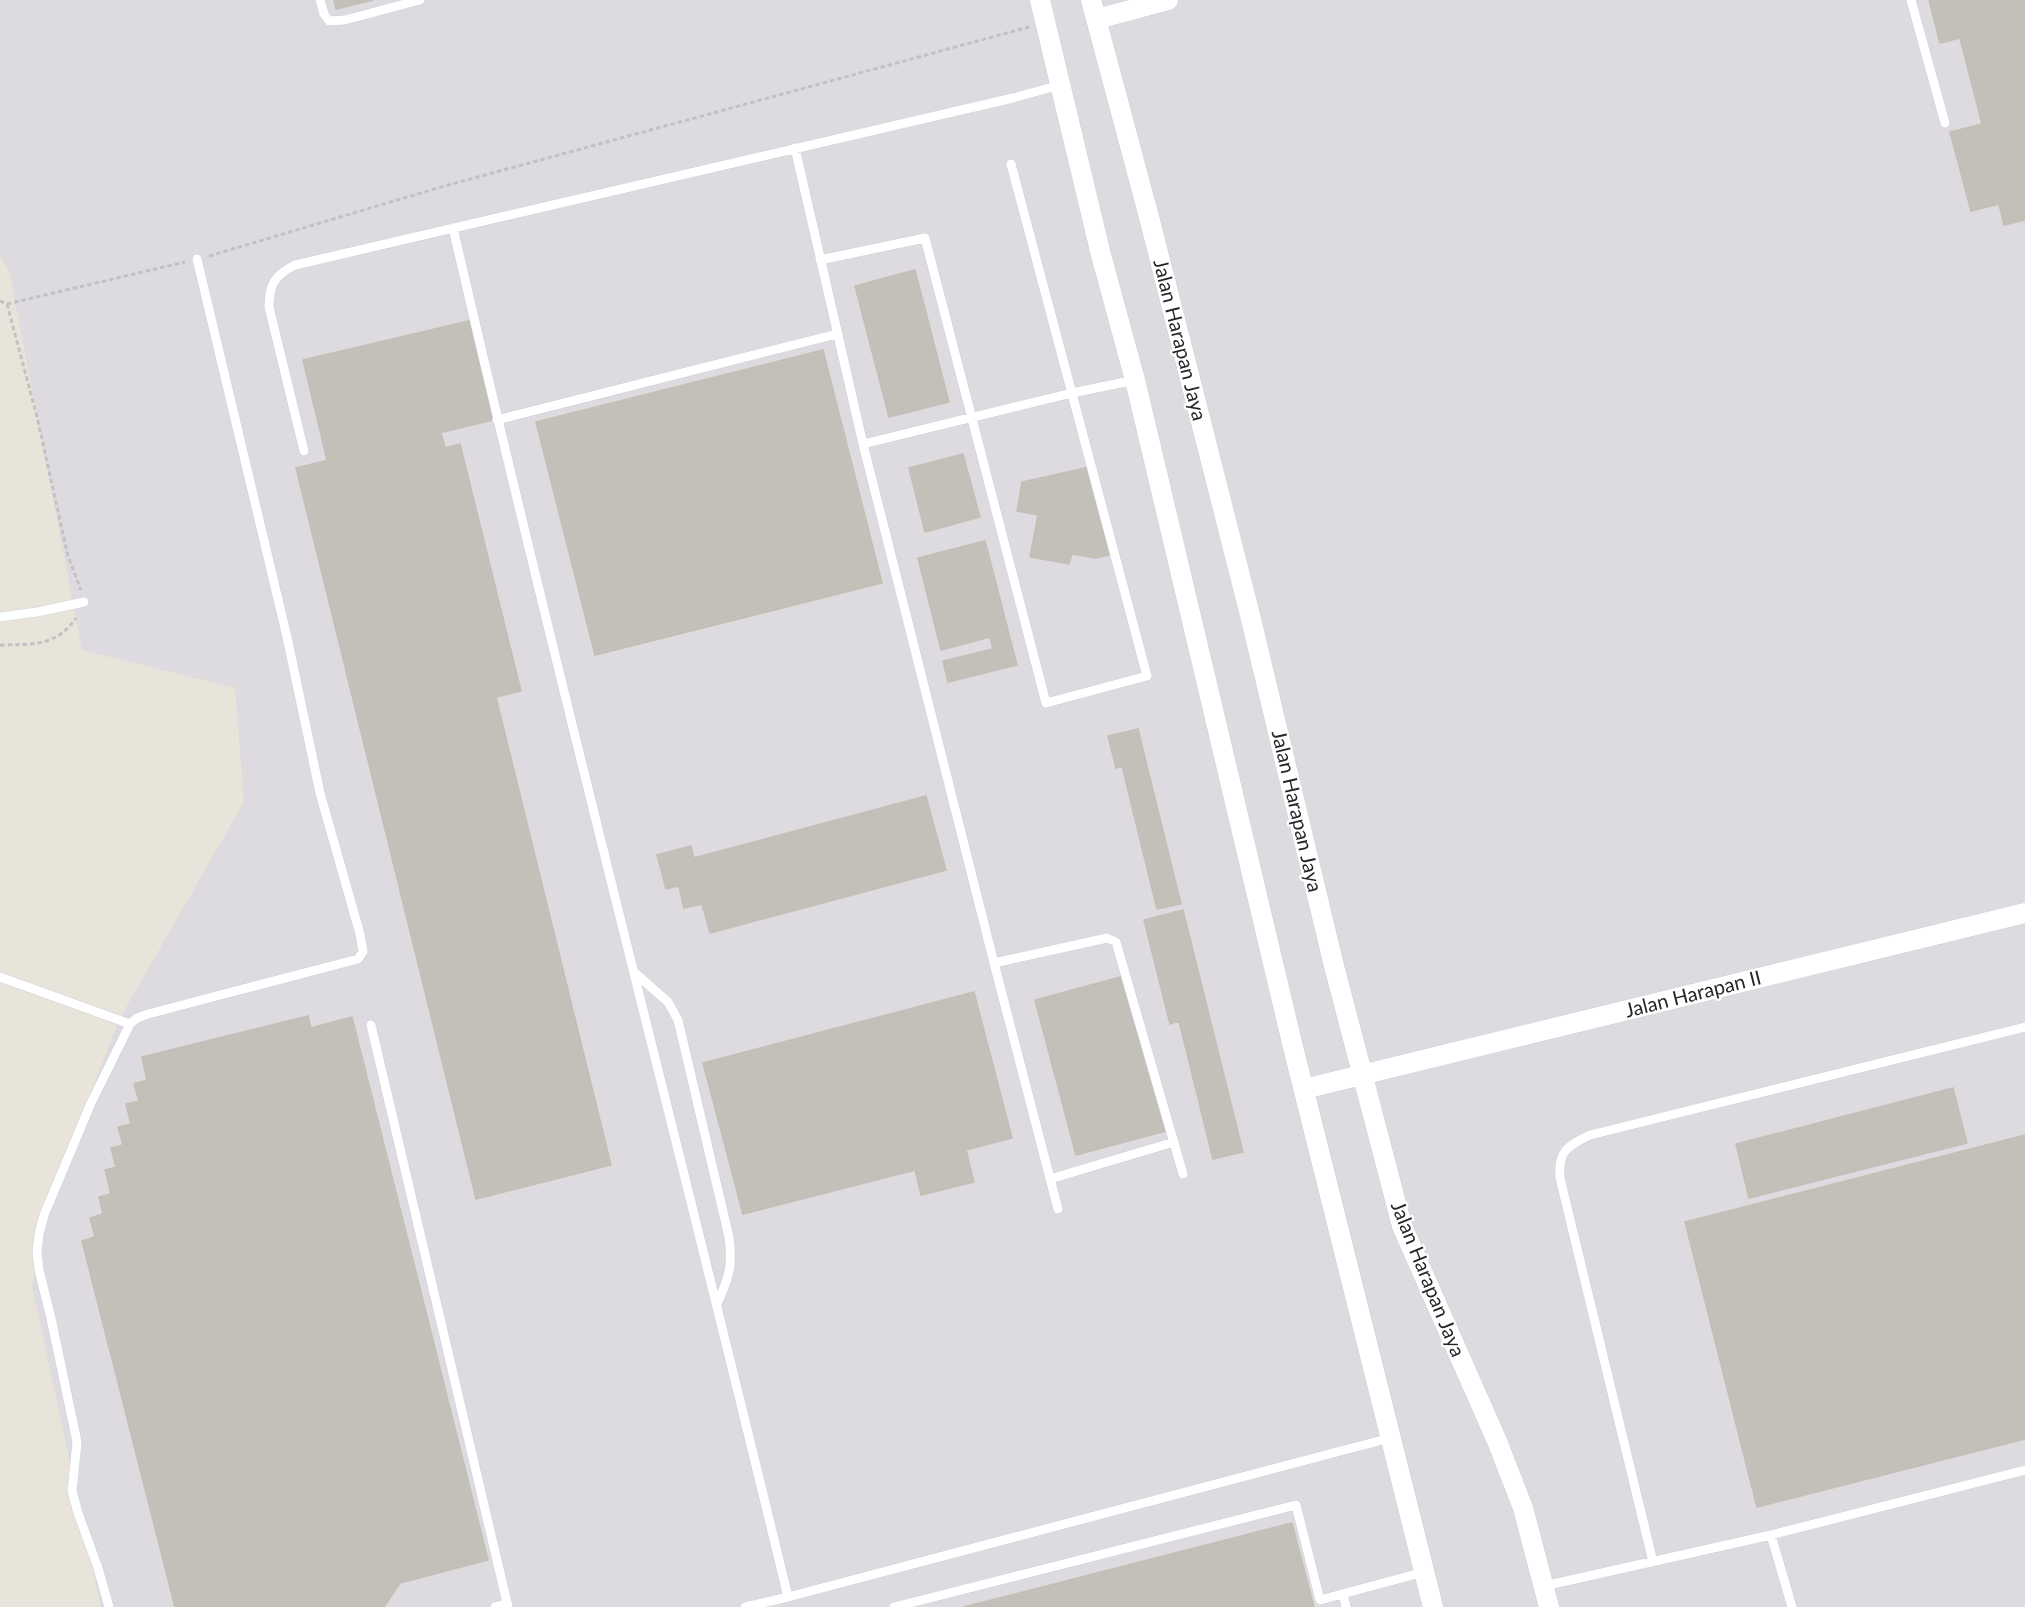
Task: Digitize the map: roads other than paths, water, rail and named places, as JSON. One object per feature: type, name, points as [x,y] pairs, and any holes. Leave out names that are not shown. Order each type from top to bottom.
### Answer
[{"type":"street","points":[[1040,0],[1101,255],[1135,380],[1292,1043],[1433,1607]]},
{"type":"street","points":[[1094,9],[1168,0]]},
{"type":"street","name":"Jalan Harapan Jaya","points":[[1094,9],[1247,603],[1362,1076],[1402,1226],[1497,1441],[1523,1508],[1550,1607]]},
{"type":"street","name":"Jalan Harapan II","points":[[1304,1089],[2025,913]]},
{"type":"lane","points":[[320,0],[324,14],[329,21],[336,21],[420,0]]},
{"type":"lane","points":[[1911,0],[1945,123]]},
{"type":"lane","points":[[304,451],[269,307],[269,292],[273,281],[295,265],[1060,85]]},
{"type":"lane","points":[[795,148],[863,444],[1058,1209]]},
{"type":"lane","points":[[820,260],[925,238],[1047,703],[1147,676],[1011,164]]},
{"type":"lane","points":[[453,228],[590,804],[635,974],[788,1597]]},
{"type":"lane","points":[[109,1607],[99,1568],[72,1491],[77,1442],[37,1252],[44,1215],[91,1103],[130,1024],[148,1014],[358,959],[363,952],[320,792],[287,637],[197,259]]},
{"type":"lane","points":[[497,420],[837,334]]},
{"type":"lane","points":[[863,444],[1135,380]]},
{"type":"lane","points":[[0,617],[84,602]]},
{"type":"lane","points":[[994,963],[1107,938],[1116,942],[1183,1174]]},
{"type":"lane","points":[[635,974],[668,1002],[678,1020],[732,1257],[729,1275],[717,1304]]},
{"type":"lane","points":[[0,977],[130,1024]]},
{"type":"lane","points":[[371,1025],[508,1605],[495,1607]]},
{"type":"lane","points":[[1653,1562],[1560,1178],[1559,1161],[1568,1147],[1590,1136],[2025,1027]]},
{"type":"lane","points":[[1050,1179],[1174,1142]]},
{"type":"lane","points":[[745,1607],[1390,1438]]},
{"type":"lane","points":[[1544,1586],[1771,1535],[2025,1470]]},
{"type":"lane","points":[[894,1607],[1296,1505],[1320,1600],[1424,1572]]},
{"type":"lane","points":[[1771,1535],[1791,1607]]},
{"type":"lane","points":[[1343,1594],[1346,1607]]}]
